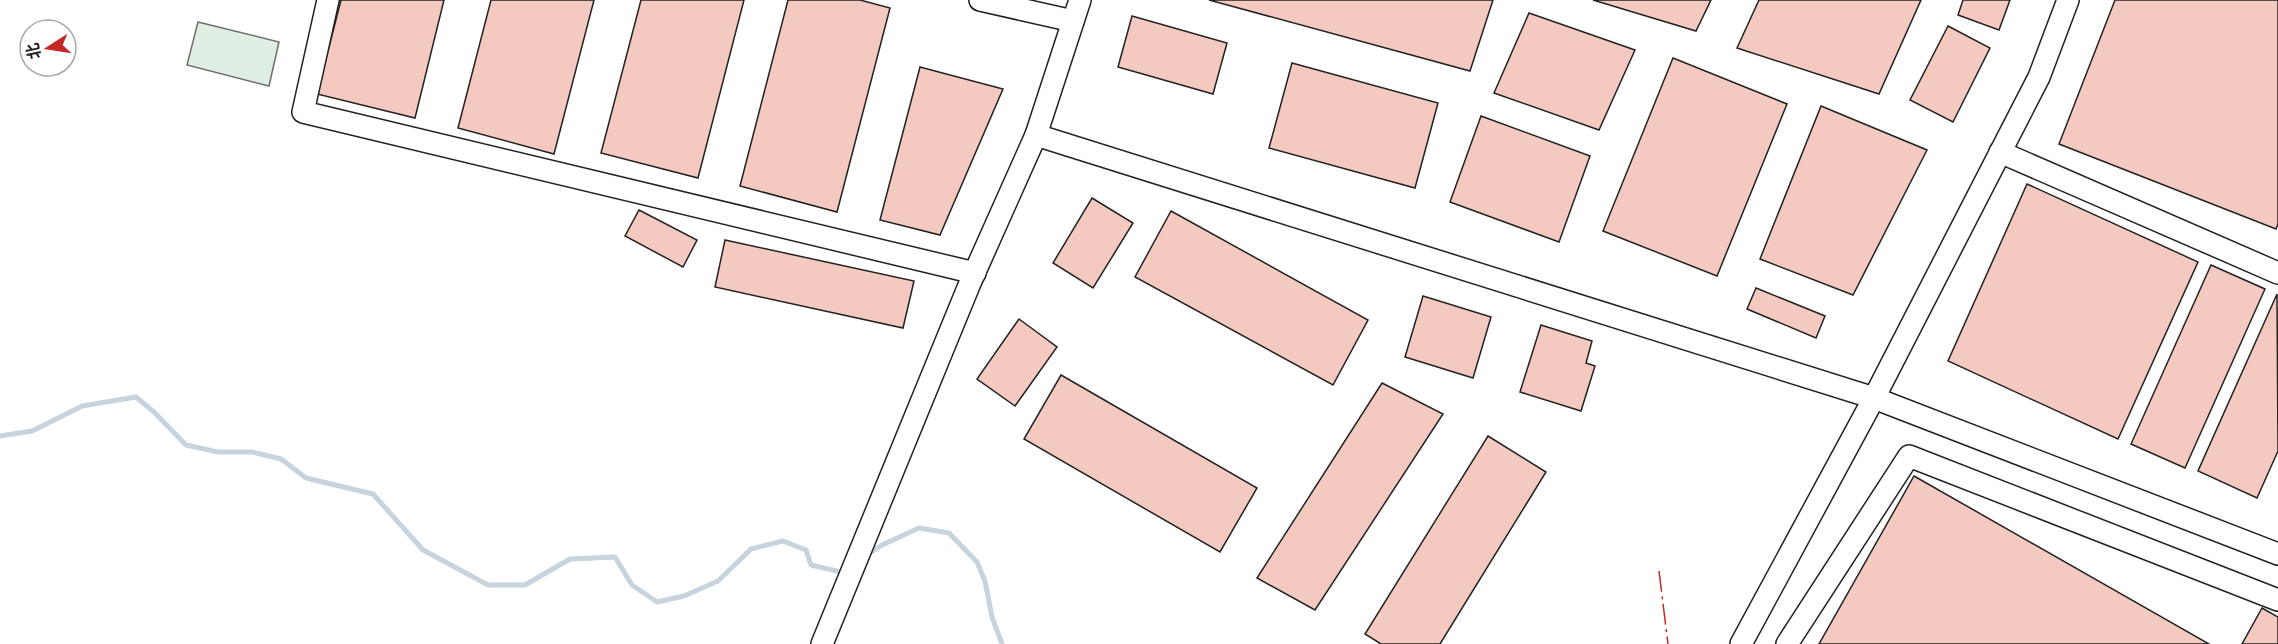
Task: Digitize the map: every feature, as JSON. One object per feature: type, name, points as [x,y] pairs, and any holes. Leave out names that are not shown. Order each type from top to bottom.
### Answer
[{"type":"street","points":[[328,0],[303,112],[975,273]]},
{"type":"street","points":[[980,0],[1073,21]]},
{"type":"street","points":[[822,644],[975,273],[1036,135],[1080,0]]},
{"type":"street","points":[[1741,644],[1874,398],[2039,77],[2068,0]]},
{"type":"street","points":[[1036,135],[1874,398],[2278,554]]},
{"type":"street","points":[[2000,152],[2278,273]]},
{"type":"street","points":[[1787,644],[1909,456],[2278,600]]},
{"type":"green space","points":[[198,22],[279,42],[269,86],[187,65]]},
{"type":"building","points":[[341,0],[444,0],[415,118],[317,94]]},
{"type":"building","points":[[491,0],[594,0],[554,154],[458,128]]},
{"type":"building","points":[[641,0],[744,0],[698,178],[601,153]]},
{"type":"building","points":[[788,0],[860,0],[890,8],[837,212],[740,186]]},
{"type":"building","points":[[1209,0],[1493,0],[1470,71]]},
{"type":"building","points":[[1593,0],[1711,0],[1696,31]]},
{"type":"building","points":[[1759,0],[1921,0],[1879,94],[1737,48]]},
{"type":"building","points":[[1963,0],[2010,0],[1999,30],[1958,15]]},
{"type":"building","points":[[2115,0],[2278,0],[2278,224],[2276,229],[2059,144]]},
{"type":"building","points":[[1529,13],[1635,50],[1599,130],[1494,93]]},
{"type":"building","points":[[1132,16],[1227,43],[1213,94],[1118,67]]},
{"type":"building","points":[[1948,26],[1990,48],[1953,122],[1910,100]]},
{"type":"building","points":[[1673,58],[1787,104],[1717,276],[1603,231]]},
{"type":"building","points":[[1292,63],[1438,103],[1415,188],[1269,148]]},
{"type":"building","points":[[920,67],[1003,89],[940,235],[880,220]]},
{"type":"building","points":[[1821,106],[1927,150],[1853,295],[1760,259]]},
{"type":"building","points":[[1481,116],[1590,156],[1559,242],[1450,202]]},
{"type":"building","points":[[2027,184],[2198,262],[2118,439],[1948,361]]},
{"type":"building","points":[[1092,198],[1133,223],[1093,288],[1053,263]]},
{"type":"building","points":[[639,210],[697,240],[683,267],[625,236]]},
{"type":"building","points":[[1171,211],[1368,320],[1333,385],[1135,277]]},
{"type":"building","points":[[725,240],[914,281],[903,328],[715,287]]},
{"type":"building","points":[[2211,265],[2265,289],[2185,468],[2131,444]]},
{"type":"building","points":[[1756,288],[1825,316],[1816,338],[1747,309]]},
{"type":"building","points":[[2277,294],[2278,451],[2257,498],[2198,471]]},
{"type":"building","points":[[1423,296],[1491,317],[1473,378],[1405,357]]},
{"type":"building","points":[[1019,319],[1057,347],[1015,406],[977,379]]},
{"type":"building","points":[[1541,325],[1592,341],[1586,363],[1595,366],[1581,411],[1520,392]]},
{"type":"building","points":[[1061,375],[1257,488],[1220,552],[1024,439]]},
{"type":"building","points":[[1382,383],[1443,414],[1315,610],[1257,578]]},
{"type":"building","points":[[1488,436],[1546,472],[1440,644],[1381,644],[1365,634]]},
{"type":"building","points":[[1914,476],[2209,644],[1819,644]]},
{"type":"building","points":[[2262,608],[2278,617],[2278,644],[2242,644]]},
{"type":"waterway","points":[[0,436],[32,431],[82,406],[136,397],[186,445],[218,452],[252,452],[281,459],[306,478],[373,494],[423,550],[488,585],[525,585],[570,559],[615,557],[632,585],[657,602],[684,596],[718,581],[751,549],[783,541],[806,550],[811,565],[841,572],[845,570]]},
{"type":"waterway","points":[[865,556],[882,545],[919,528],[949,533],[977,562],[985,581],[992,617],[1002,644]]},
{"type":"power","points":[[1659,571],[1668,644]]}]
